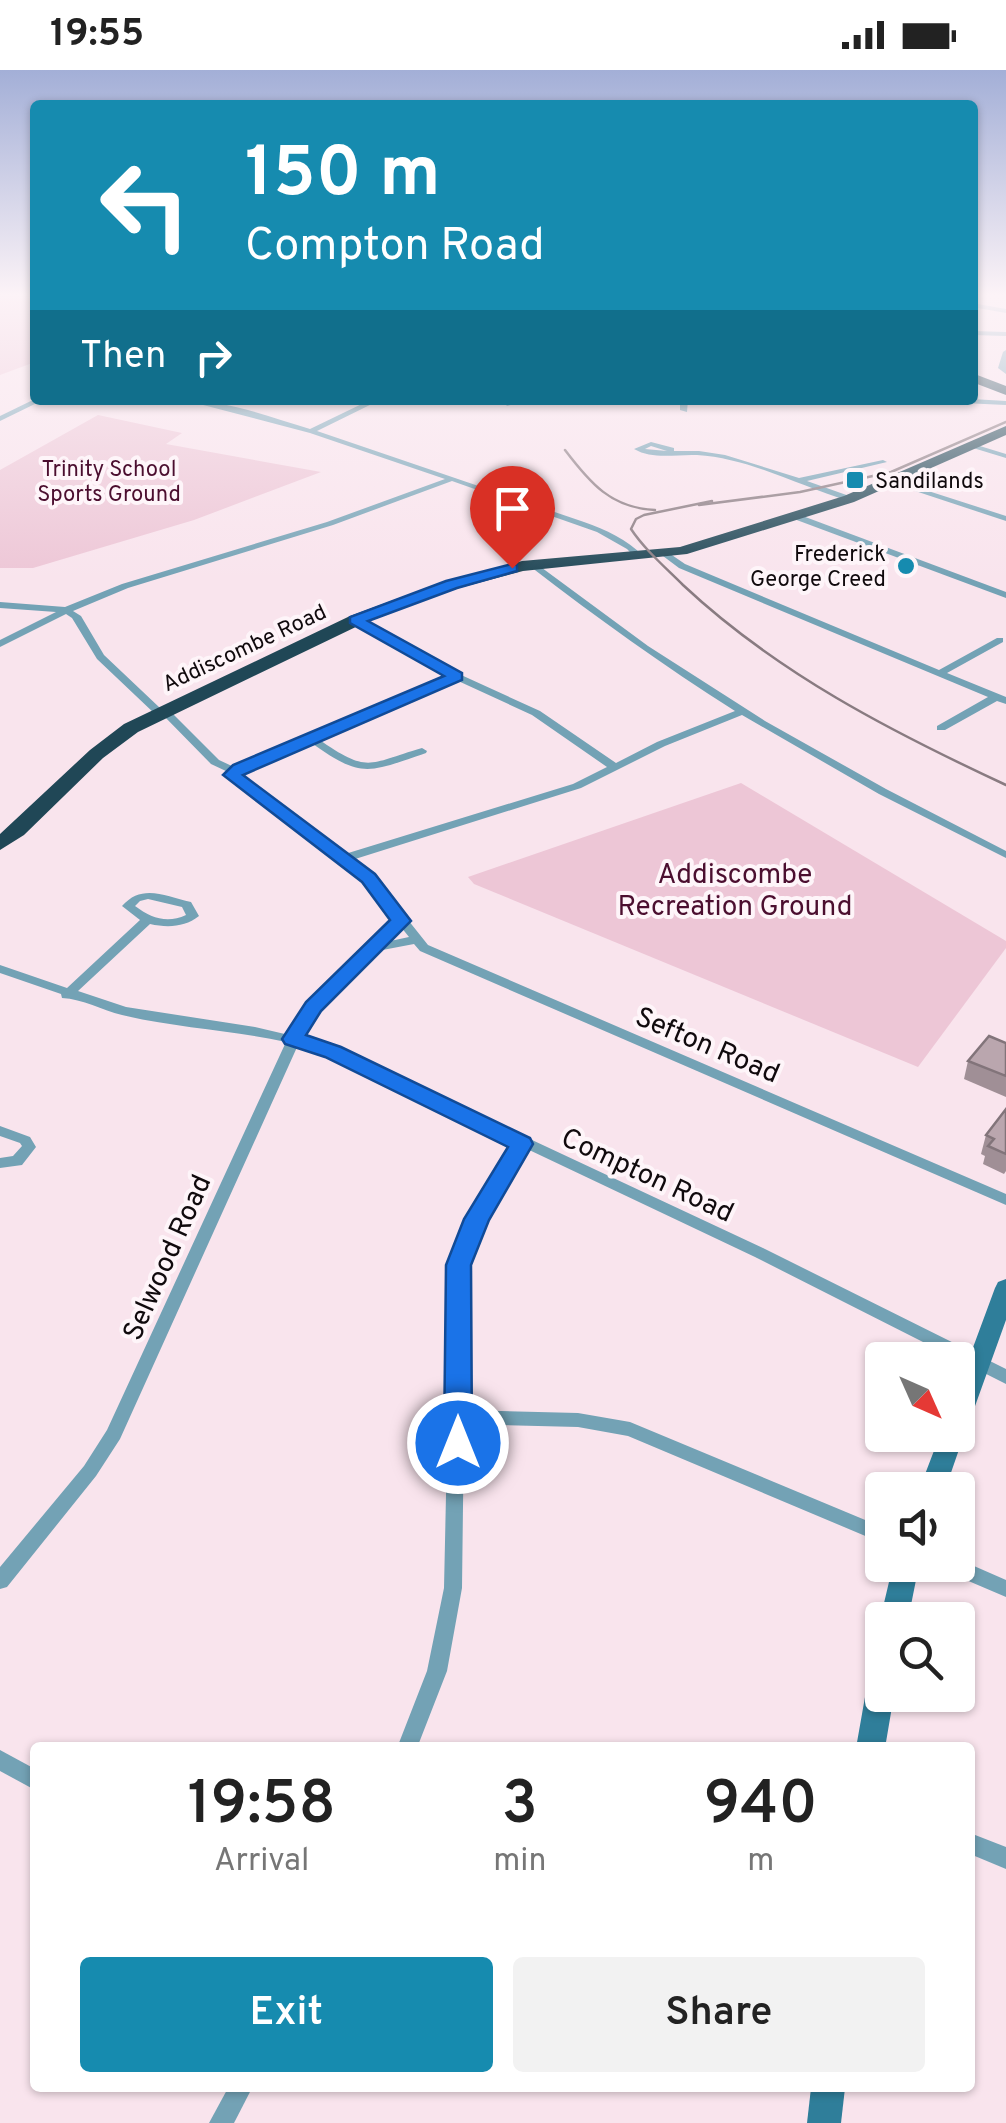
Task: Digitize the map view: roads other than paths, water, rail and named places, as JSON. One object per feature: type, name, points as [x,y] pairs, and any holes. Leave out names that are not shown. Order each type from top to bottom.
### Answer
[{"type":"highway","name":"Addiscombe Road","points":[[0,844],[44,808],[112,740],[161,711],[356,620],[469,579],[534,565],[654,555],[797,517],[894,481],[1005,430]]},
{"type":"street","points":[[978,402],[1006,403]]},
{"type":"street","points":[[0,419],[30,404]]},
{"type":"street","points":[[208,405],[310,431],[573,522],[1001,699]]},
{"type":"street","points":[[310,431],[365,405]]},
{"type":"street","points":[[684,405],[684,410]]},
{"type":"street","points":[[973,446],[1006,456]]},
{"type":"street","points":[[671,450],[719,456],[848,499]]},
{"type":"street","points":[[797,482],[878,464],[860,460]]},
{"type":"street","points":[[0,644],[65,610],[126,586],[326,527],[452,478]]},
{"type":"street","points":[[894,481],[1006,518]]},
{"type":"street","points":[[797,517],[1006,596]]},
{"type":"street","points":[[534,565],[682,673],[902,803],[1006,854]]},
{"type":"street","points":[[0,606],[65,610],[76,616],[100,657],[215,762],[234,771],[456,676]]},
{"type":"street","points":[[356,620],[456,676],[538,714],[615,767]]},
{"type":"street","points":[[940,673],[1000,640]]},
{"type":"street","points":[[941,728],[1001,699]]},
{"type":"street","points":[[342,859],[566,790],[743,710]]},
{"type":"street","points":[[310,738],[353,768],[372,767],[422,751]]},
{"type":"street","name":"Sefton Road","points":[[234,771],[236,780],[376,885],[414,940],[446,958],[1006,1200]]},
{"type":"street","points":[[67,995],[147,920],[176,923],[193,914],[190,906],[161,896],[132,900],[130,908],[147,920]]},
{"type":"street","name":"Selwood Road","points":[[0,1580],[90,1471],[114,1434],[293,1039],[312,1009],[401,921]]},
{"type":"street","points":[[370,950],[414,940]]},
{"type":"street","name":"Compton Road","points":[[0,969],[67,995],[144,1016],[293,1039],[333,1052],[521,1144],[772,1258],[1006,1377]]},
{"type":"street","points":[[0,1131],[25,1140],[28,1147],[17,1161],[0,1164]]},
{"type":"street","points":[[409,1742],[448,1626],[455,1558],[459,1265],[476,1219],[521,1144]]},
{"type":"street","points":[[975,1372],[1006,1288]]},
{"type":"street","points":[[458,1417],[578,1420],[630,1429],[865,1528]]},
{"type":"street","points":[[975,1575],[1006,1589]]},
{"type":"street","points":[[871,1742],[876,1712]]},
{"type":"street","points":[[0,1760],[30,1777]]},
{"type":"street","points":[[975,1845],[1006,1858]]},
{"type":"street","points":[[221,2123],[238,2092]]},
{"type":"street","points":[[824,2123],[828,2092]]},
{"type":"tram line","points":[[699,505],[800,492],[891,472],[1006,422]]},
{"type":"tram line","points":[[565,450],[603,492],[626,504],[655,510]]},
{"type":"tram line","points":[[712,501],[644,515],[636,519],[631,529],[719,617],[796,673],[878,721],[1006,785]]},
{"type":"place","name":"Sandilands","points":[[855,480]]},
{"type":"place","name":"Frederick George Creed","points":[[906,566]]},
{"type":"park label","name":"Trinity School Sports Ground","points":[[109,480]]},
{"type":"park label","name":"Addiscombe Recreation Ground","points":[[735,889]]}]
